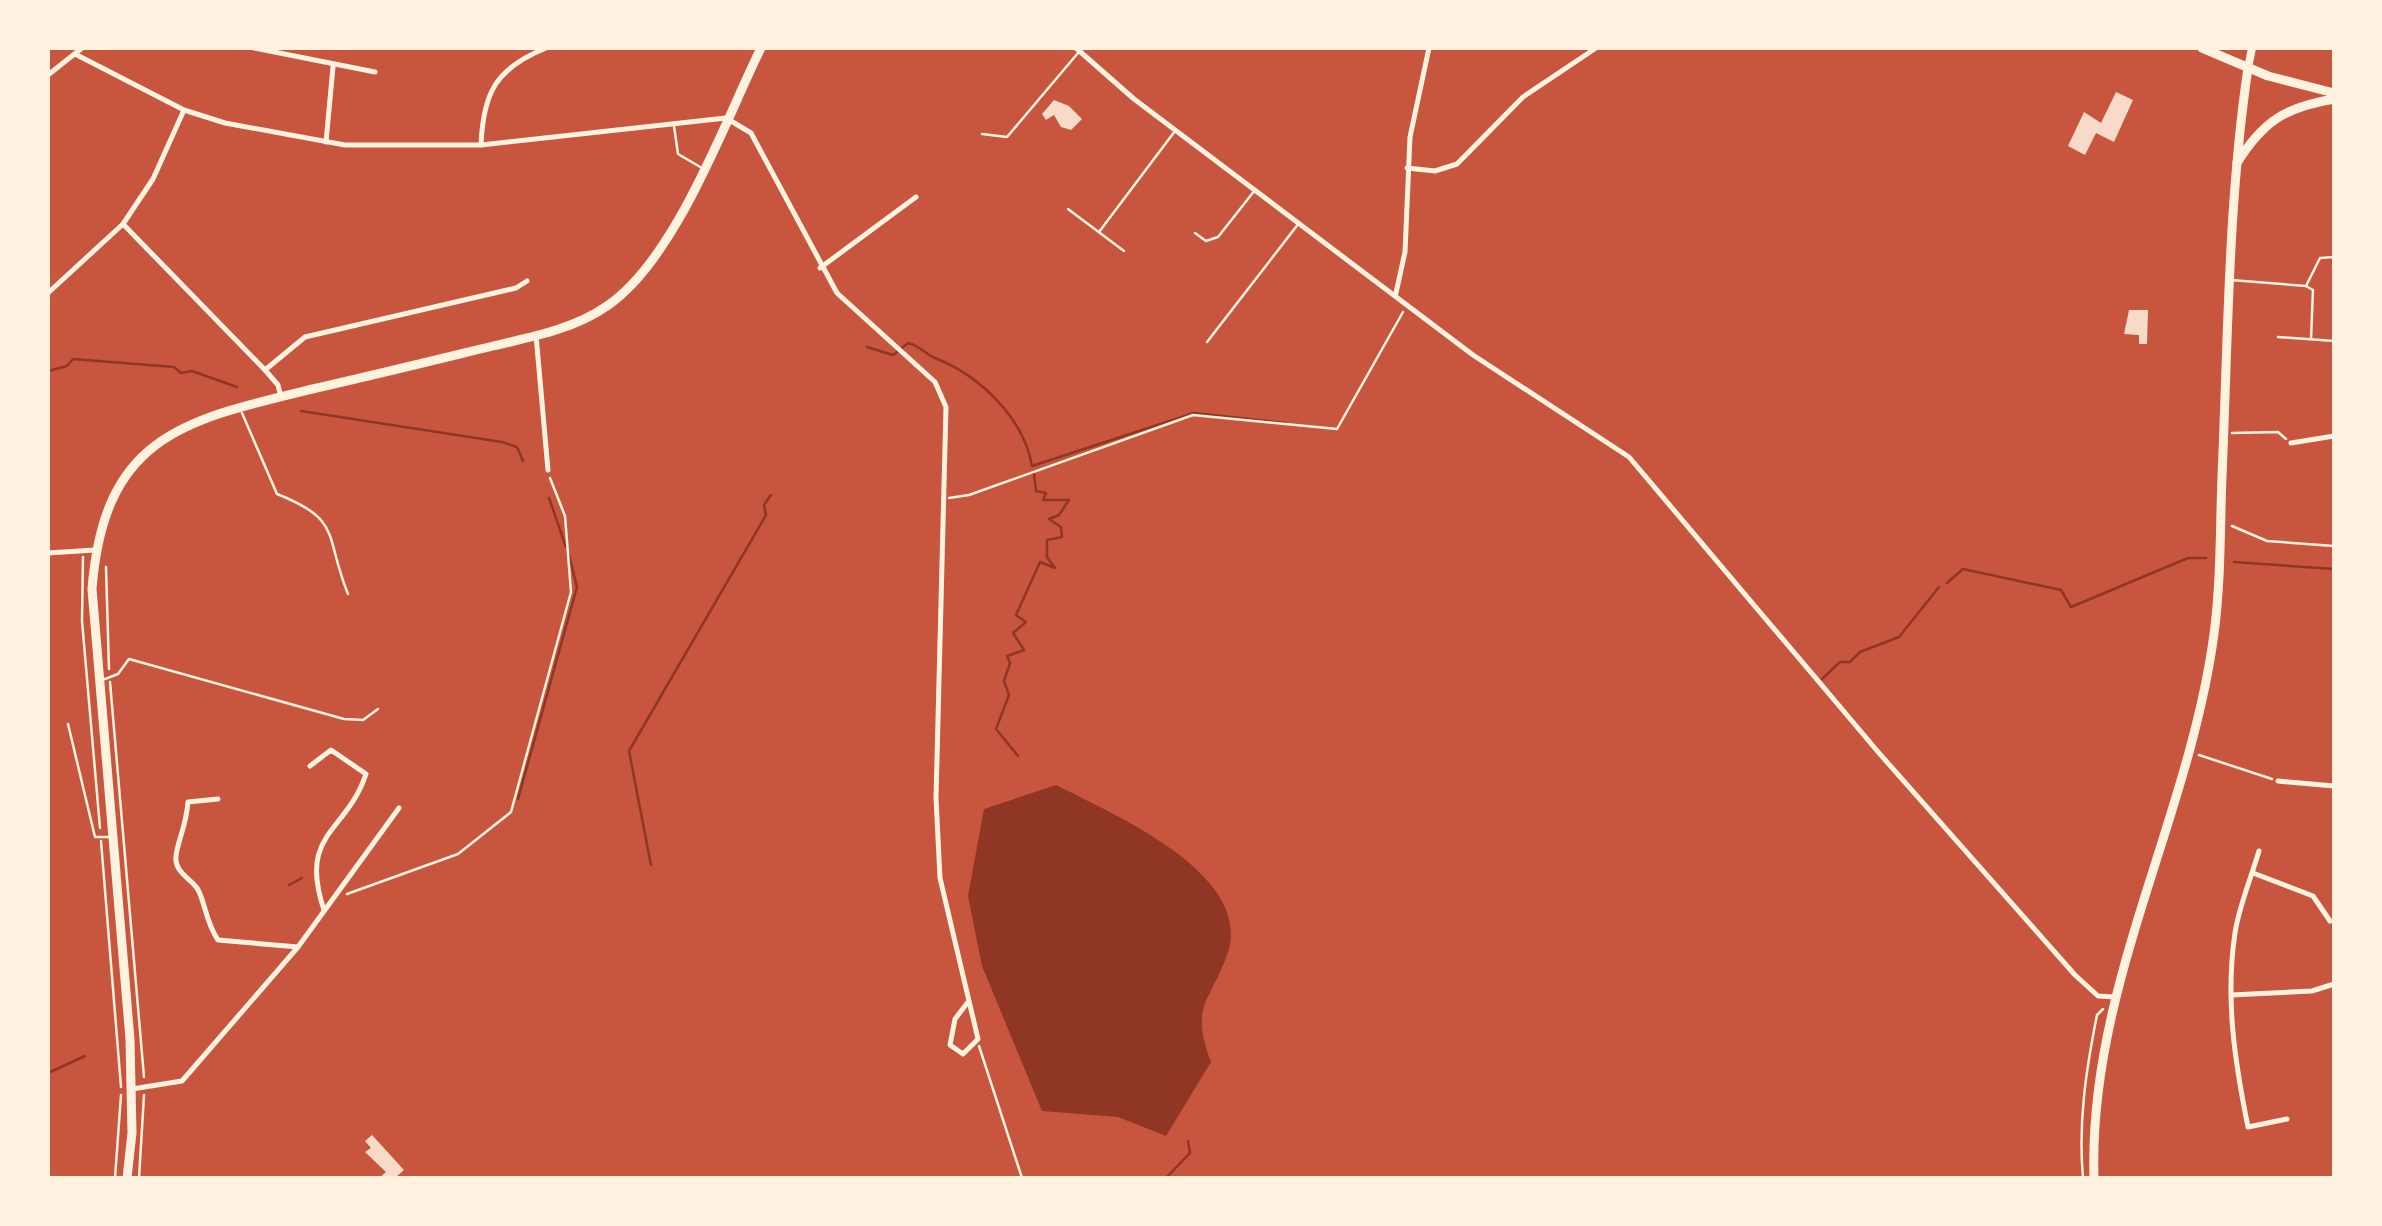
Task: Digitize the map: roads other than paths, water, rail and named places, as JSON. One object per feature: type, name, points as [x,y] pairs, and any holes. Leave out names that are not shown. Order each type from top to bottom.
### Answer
[{"type":"main road","points":[[127,1178],[132,1089],[106,838],[92,588],[96,550],[119,486],[148,451],[188,423],[240,406],[536,336],[588,317],[631,286],[665,242],[761,48]]},
{"type":"main road","points":[[2202,48],[2248,68],[2334,96]]},
{"type":"main road","points":[[2094,1178],[2094,1122],[2115,997],[2190,752],[2214,632],[2235,165],[2252,48]]},
{"type":"main road","points":[[2235,165],[2270,120],[2293,107],[2334,96]]},
{"type":"street","points":[[48,75],[82,48]]},
{"type":"street","points":[[254,48],[332,67],[374,72]]},
{"type":"street","points":[[482,145],[486,100],[493,85],[512,66],[546,48]]},
{"type":"street","points":[[1396,294],[1406,252],[1408,168],[1419,81],[1429,48]]},
{"type":"street","points":[[1408,168],[1435,171],[1457,164],[1523,97],[1596,48]]},
{"type":"street","points":[[1077,50],[1176,130],[1407,304],[1550,408],[1630,457],[1879,753],[2075,976],[2098,996],[2115,997]]},
{"type":"street","points":[[75,54],[184,110],[326,142],[388,147],[482,145],[726,118],[751,133],[820,268],[837,293],[935,382],[946,406],[938,838],[940,878],[978,1040],[963,1054],[950,1045],[955,1020],[968,1002]]},
{"type":"street","points":[[326,142],[332,67]]},
{"type":"street","points":[[48,293],[122,224],[153,179],[184,110]]},
{"type":"street","points":[[820,268],[916,197]]},
{"type":"street","points":[[122,224],[265,370],[278,385],[281,397]]},
{"type":"street","points":[[265,370],[305,337],[516,288],[527,280]]},
{"type":"street","points":[[536,336],[548,470]]},
{"type":"street","points":[[2291,444],[2334,436]]},
{"type":"street","points":[[48,553],[96,550]]},
{"type":"street","points":[[310,766],[331,750],[366,774],[317,852],[314,870],[325,911]]},
{"type":"street","points":[[2278,781],[2334,786]]},
{"type":"street","points":[[218,799],[188,802],[186,831],[176,856],[176,866],[200,891],[204,920],[218,940],[298,947]]},
{"type":"street","points":[[132,1089],[182,1081],[298,947],[399,808]]},
{"type":"street","points":[[2259,851],[2235,932],[2231,996],[2234,1060],[2248,1127],[2287,1119]]},
{"type":"street","points":[[2252,873],[2313,896],[2330,921]]},
{"type":"street","points":[[2231,996],[2312,991],[2334,984]]},
{"type":"lane","points":[[982,134],[1007,137],[1077,50]]},
{"type":"lane","points":[[674,125],[678,154],[704,168]]},
{"type":"lane","points":[[1099,232],[1176,130]]},
{"type":"lane","points":[[1195,232],[1206,240],[1218,237],[1256,189]]},
{"type":"lane","points":[[1068,209],[1124,252]]},
{"type":"lane","points":[[1206,342],[1300,222]]},
{"type":"lane","points":[[2306,286],[2320,258],[2334,257]]},
{"type":"lane","points":[[2230,280],[2306,286],[2312,290],[2310,339]]},
{"type":"lane","points":[[2278,337],[2334,341]]},
{"type":"lane","points":[[240,406],[277,494],[318,512],[328,526],[334,558],[348,594]]},
{"type":"lane","points":[[98,680],[110,679],[129,659],[344,719],[363,720],[378,709]]},
{"type":"lane","points":[[68,724],[95,837],[106,838]]},
{"type":"waterway","points":[[867,347],[893,355],[912,344],[968,375],[1009,415],[1020,431],[1032,466],[1194,413],[1286,423]]},
{"type":"waterway","points":[[48,371],[67,366],[73,359],[174,367],[181,373],[192,371],[237,387]]},
{"type":"waterway","points":[[301,411],[502,442],[517,447],[523,461]]},
{"type":"waterway","points":[[1018,756],[996,729],[1009,695],[1004,681],[1010,663],[1007,656],[1024,650],[1013,633],[1026,622],[1016,615],[1040,562],[1055,568],[1047,557],[1047,540],[1062,537],[1061,527],[1049,519],[1059,515],[1069,500],[1043,500],[1046,493],[1036,491],[1034,474]]},
{"type":"waterway","points":[[651,865],[629,751],[766,515],[764,505],[771,495]]},
{"type":"waterway","points":[[549,498],[566,547]]},
{"type":"waterway","points":[[518,799],[577,587],[569,555]]},
{"type":"waterway","points":[[1947,583],[1963,569],[2061,590],[2071,607],[2188,558],[2206,558]]},
{"type":"waterway","points":[[2234,562],[2334,569]]},
{"type":"waterway","points":[[1822,679],[1840,662],[1850,662],[1860,652],[1899,637],[1939,587]]},
{"type":"waterway","points":[[289,885],[302,878]]},
{"type":"waterway","points":[[48,1073],[85,1056]]},
{"type":"waterway","points":[[1166,1178],[1190,1153],[1188,1141]]}]
